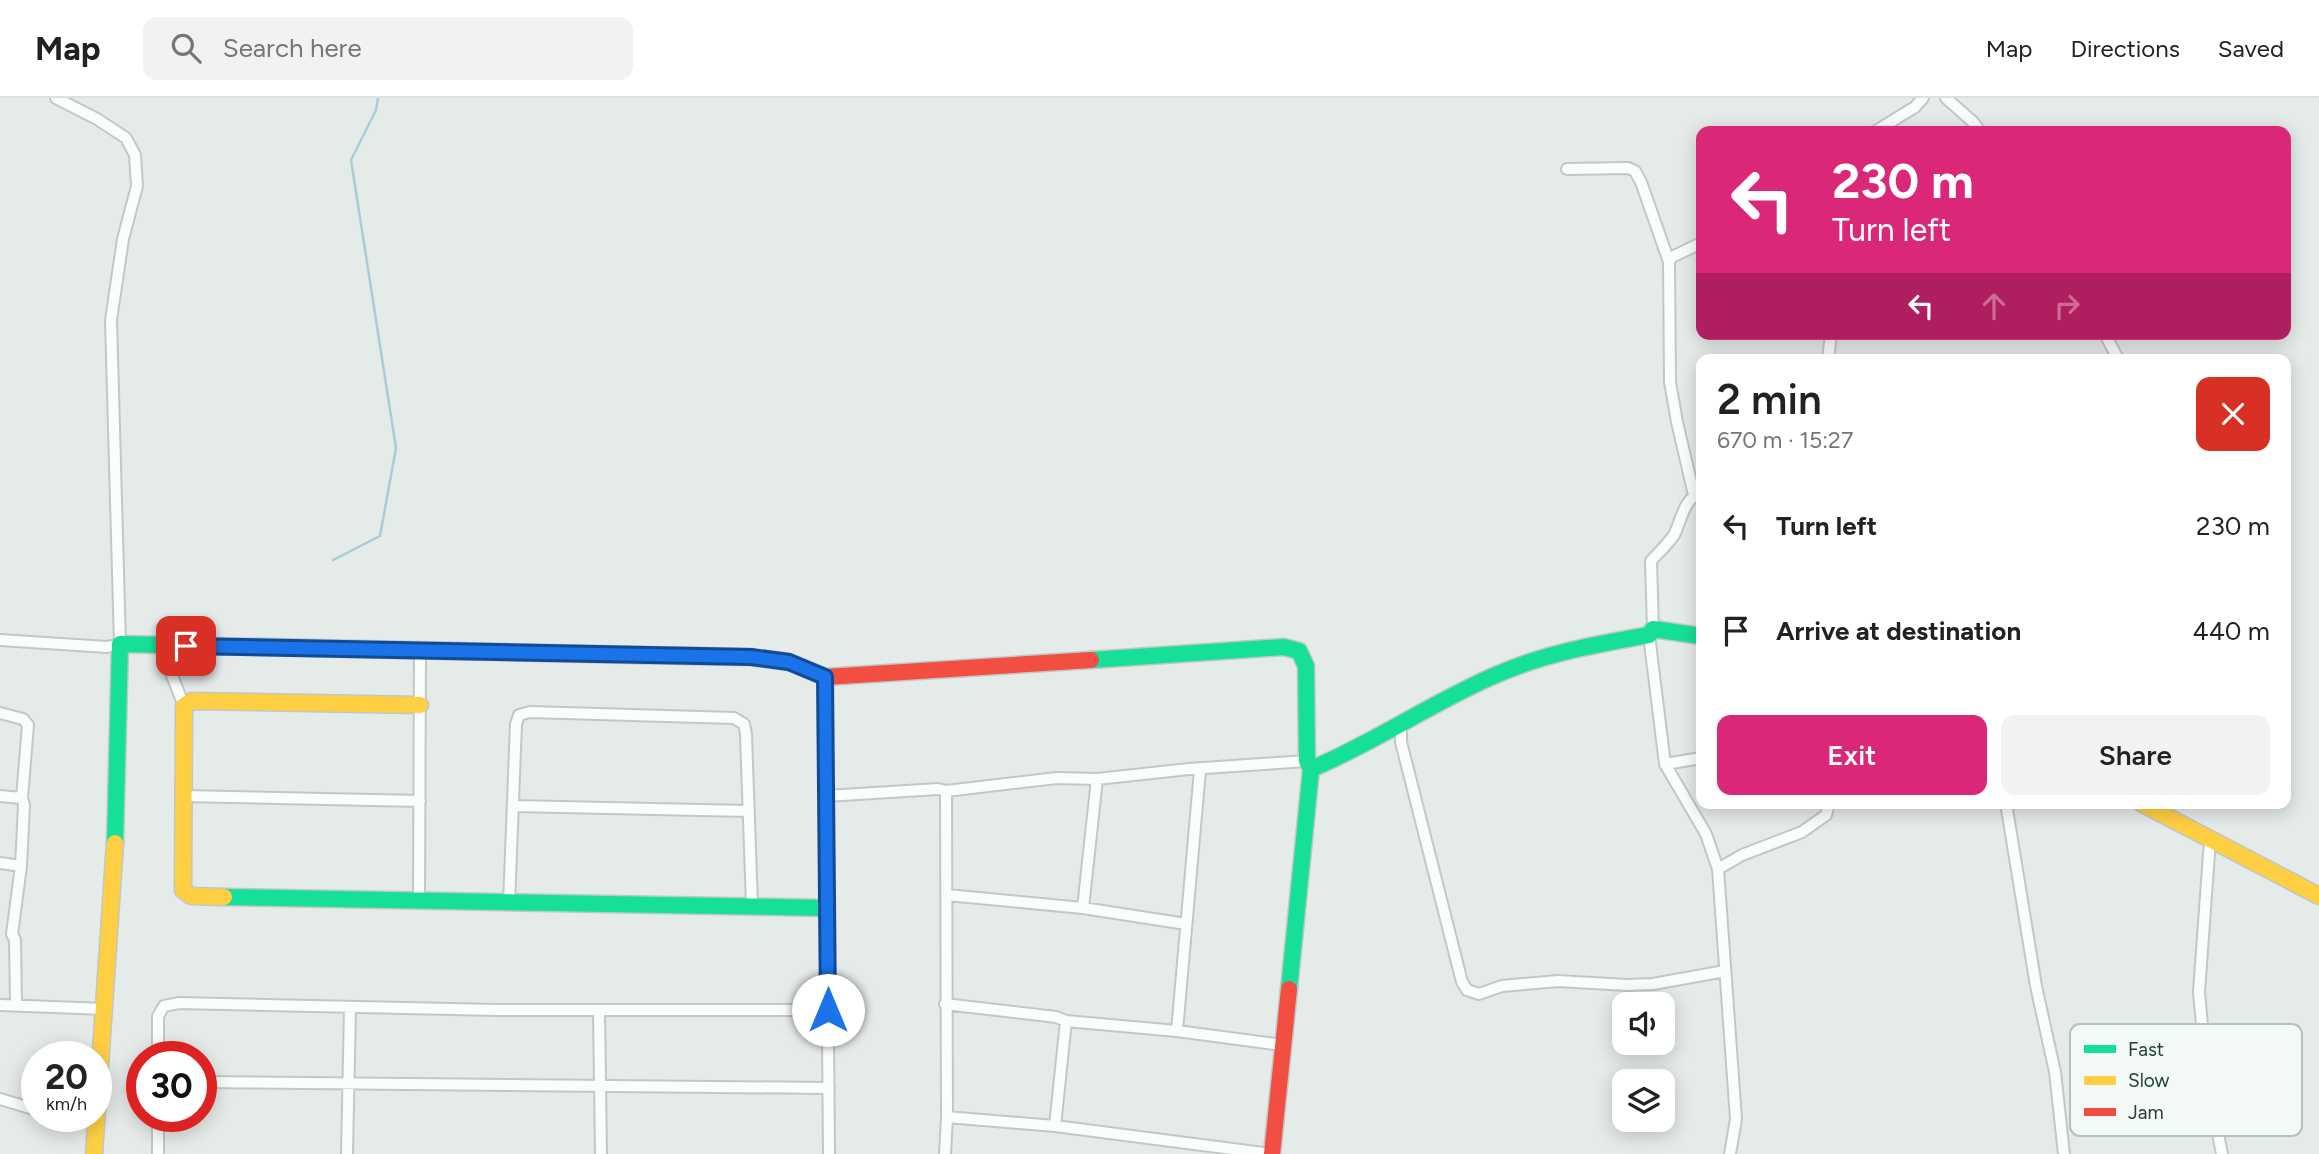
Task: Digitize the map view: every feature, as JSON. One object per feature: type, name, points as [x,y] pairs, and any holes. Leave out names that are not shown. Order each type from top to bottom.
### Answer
[{"type":"street","points":[[56,98],[97,118],[126,138],[135,155],[137,186],[122,239],[111,320],[120,643],[116,832],[102,1041]]},
{"type":"street","points":[[1884,126],[1915,107],[1923,98]]},
{"type":"street","points":[[1946,98],[1976,126]]},
{"type":"street","points":[[1567,169],[1628,168],[1635,172],[1641,182],[1669,262],[1670,382],[1677,422],[1696,487]]},
{"type":"street","points":[[1669,262],[1672,257],[1696,245]]},
{"type":"street","points":[[1696,496],[1684,508],[1673,536],[1651,561],[1651,632],[1665,764],[1706,834],[1718,869],[1737,1119],[1730,1154]]},
{"type":"street","points":[[826,796],[938,789],[946,791],[1058,778],[1097,779],[1200,769],[1309,765],[1401,725],[1479,682],[1526,663],[1573,648],[1651,632],[1696,636]]},
{"type":"street","points":[[0,640],[107,647],[120,643],[751,657],[789,662],[825,677],[1284,647],[1299,651],[1306,666],[1309,765],[1271,1154],[1055,1126],[947,1117]]},
{"type":"street","points":[[160,645],[184,706],[183,890],[191,896],[827,908]]},
{"type":"street","points":[[419,901],[420,650]]},
{"type":"street","points":[[825,677],[829,1154]]},
{"type":"street","points":[[184,706],[192,701],[420,705]]},
{"type":"street","points":[[509,904],[516,724],[519,715],[530,712],[734,718],[744,724],[752,906]]},
{"type":"street","points":[[0,713],[23,719],[28,725],[22,798],[24,805],[21,866],[12,934],[15,940],[16,1004]]},
{"type":"street","points":[[1401,725],[1401,742],[1423,831],[1462,982],[1467,990],[1479,994],[1511,985],[1559,981],[1653,984],[1725,971]]},
{"type":"street","points":[[1665,764],[1696,759]]},
{"type":"street","points":[[1177,1031],[1200,769]]},
{"type":"street","points":[[1083,908],[1097,779]]},
{"type":"street","points":[[945,1154],[946,791]]},
{"type":"street","points":[[0,796],[22,798]]},
{"type":"street","points":[[183,796],[420,801]]},
{"type":"street","points":[[513,806],[748,811]]},
{"type":"street","points":[[1718,869],[1742,855],[1802,832],[1826,815],[1828,809]]},
{"type":"street","points":[[2007,809],[2036,986],[2056,1072],[2064,1154]]},
{"type":"street","points":[[2153,809],[2319,896]]},
{"type":"street","points":[[2202,1024],[2199,992],[2210,840]]},
{"type":"street","points":[[0,863],[21,866]]},
{"type":"street","points":[[947,895],[1083,908],[1186,924]]},
{"type":"street","points":[[0,933],[12,934]]},
{"type":"street","points":[[158,1041],[158,1016],[164,1006],[178,1003],[599,1011],[828,1010]]},
{"type":"street","points":[[0,1004],[105,1009]]},
{"type":"street","points":[[945,1004],[1056,1017],[1066,1021],[1177,1031],[1282,1045]]},
{"type":"street","points":[[347,1154],[350,1007]]},
{"type":"street","points":[[599,1011],[601,1154]]},
{"type":"street","points":[[1055,1126],[1066,1021]]},
{"type":"street","points":[[217,1082],[829,1088]]},
{"type":"street","points":[[0,1099],[21,1105]]},
{"type":"street","points":[[94,1154],[95,1132]]},
{"type":"street","points":[[158,1132],[158,1154]]},
{"type":"street","points":[[2218,1136],[2222,1154]]},
{"type":"waterway","points":[[333,560],[380,536],[396,448],[351,160],[376,110],[378,98]]},
{"type":"traffic: fast","points":[[1311,769],[1359,747],[1451,696],[1535,660],[1649,635],[1653,629],[1696,635]]},
{"type":"traffic: fast","points":[[115,843],[120,644],[638,655]]},
{"type":"traffic: fast","points":[[1091,660],[1284,647],[1299,651],[1306,666],[1307,761],[1311,769],[1289,989]]},
{"type":"traffic: fast","points":[[224,897],[827,908]]},
{"type":"traffic: slow","points":[[224,897],[191,896],[183,890],[184,706],[192,701],[420,705]]},
{"type":"traffic: slow","points":[[2152,809],[2319,896]]},
{"type":"traffic: slow","points":[[94,1154],[115,843]]},
{"type":"traffic: jam","points":[[638,655],[751,657],[789,662],[825,677],[1091,660]]},
{"type":"traffic: jam","points":[[1272,1154],[1289,989]]},
{"type":"route","points":[[186,646],[751,657],[789,662],[825,677],[828,1010]]}]
